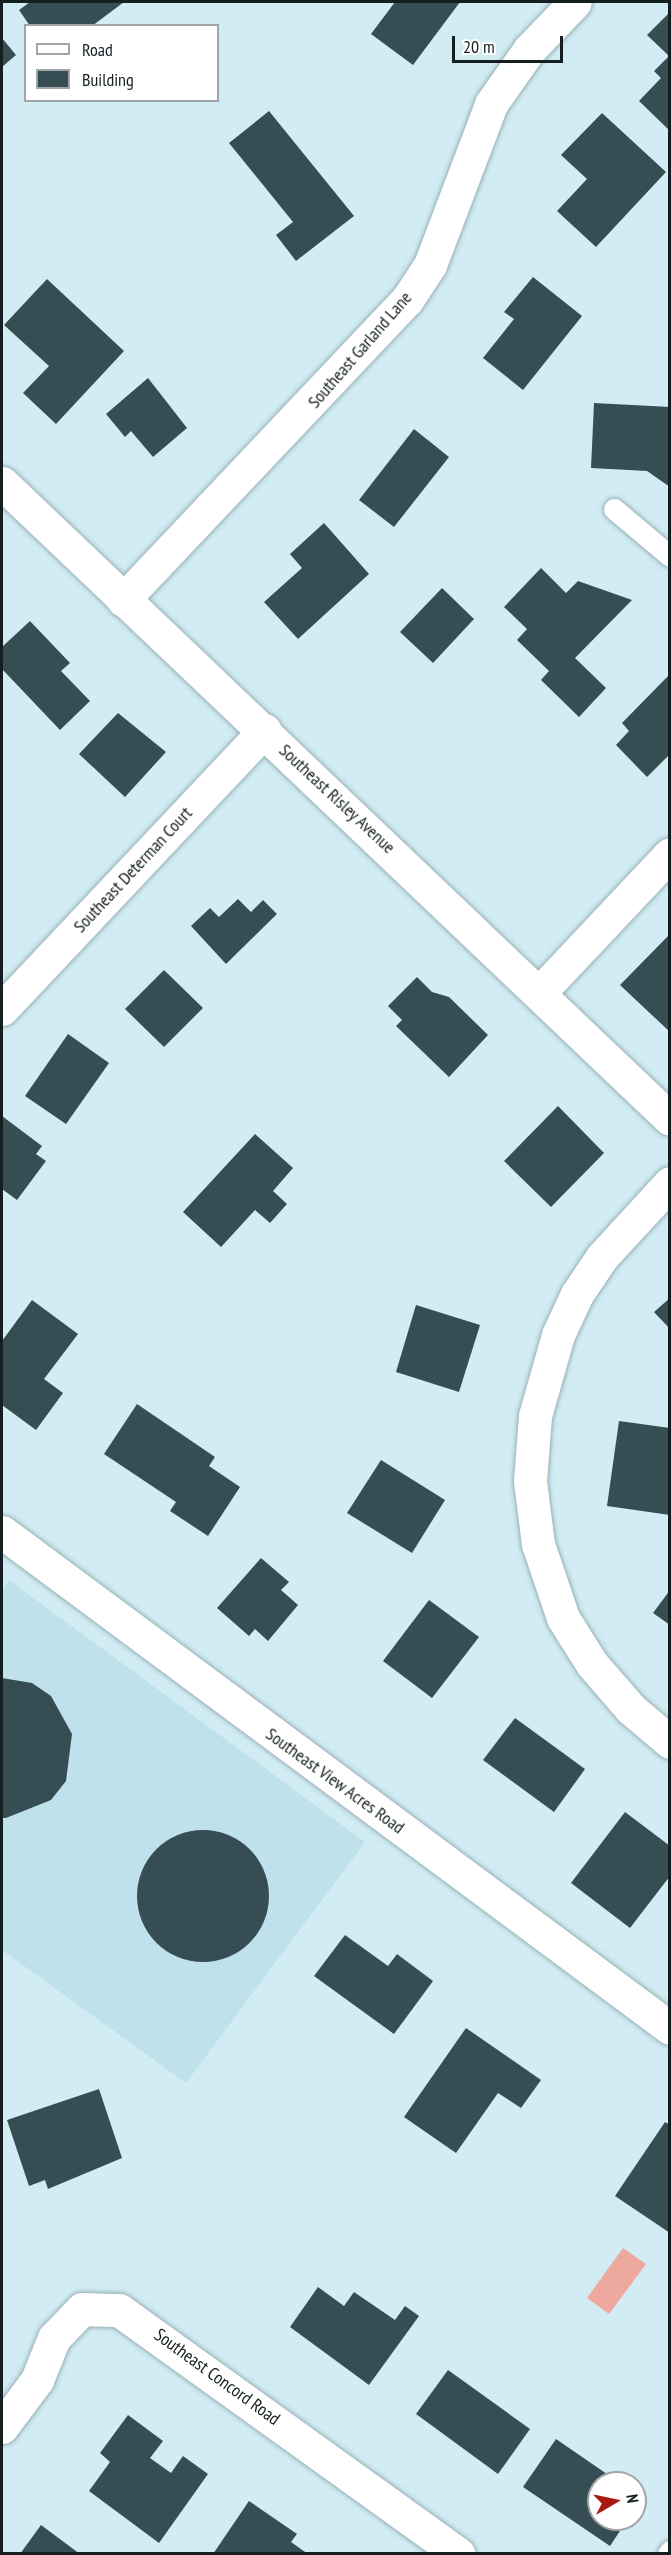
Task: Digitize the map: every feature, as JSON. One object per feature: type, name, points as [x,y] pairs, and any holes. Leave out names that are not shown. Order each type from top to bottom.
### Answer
[{"type":"street","name":"Southeast Garland Lane","points":[[123,600],[407,300],[430,265],[491,104],[529,50],[575,2]]},
{"type":"street","name":"Southeast Risley Avenue","points":[[2,483],[123,600],[265,730],[541,991],[669,1119]]},
{"type":"street","name":"Southeast Determan Court","points":[[2,1009],[265,730]]},
{"type":"street","points":[[541,991],[669,854]]},
{"type":"street","points":[[669,1184],[602,1257],[577,1294],[558,1335],[535,1416],[530,1481],[538,1544],[563,1618],[592,1664],[631,1709],[669,1742]]},
{"type":"street","name":"Southeast View Acres Road","points":[[2,1532],[669,2028]]},
{"type":"street","name":"Southeast Concord Road","points":[[2,2427],[37,2380],[54,2338],[82,2309],[119,2310],[459,2553]]},
{"type":"lane","points":[[614,509],[669,556]]},
{"type":"shaded area","points":[[9,1580],[365,1842],[186,2083],[2,1950],[2,1591]]},
{"type":"shaded area","points":[[623,2248],[646,2264],[609,2314],[587,2298]]},
{"type":"building","points":[[30,2],[124,2],[95,24],[29,24],[19,10]]},
{"type":"building","points":[[395,2],[460,2],[413,65],[371,34]]},
{"type":"building","points":[[670,12],[670,128],[668,129],[639,101],[661,78],[654,71],[669,56],[647,35]]},
{"type":"building","points":[[2,38],[16,55],[2,67]]},
{"type":"building","points":[[269,111],[354,216],[296,261],[276,235],[293,222],[229,143]]},
{"type":"building","points":[[602,113],[666,172],[596,247],[557,211],[587,179],[561,155]]},
{"type":"building","points":[[533,277],[582,316],[523,390],[483,358],[514,319],[504,312]]},
{"type":"building","points":[[47,279],[124,351],[56,424],[23,393],[49,366],[4,325]]},
{"type":"building","points":[[148,378],[187,428],[153,457],[131,431],[125,437],[106,414]]},
{"type":"building","points":[[594,403],[670,407],[670,487],[647,471],[591,468]]},
{"type":"building","points":[[414,429],[449,457],[394,527],[359,500]]},
{"type":"building","points":[[324,523],[369,574],[298,639],[264,602],[302,568],[290,554]]},
{"type":"building","points":[[541,568],[566,593],[578,581],[632,600],[575,658],[606,688],[579,717],[541,680],[549,671],[517,640],[527,629],[504,607]]},
{"type":"building","points":[[442,588],[474,619],[433,663],[400,632]]},
{"type":"building","points":[[30,621],[70,663],[61,671],[90,701],[60,730],[2,669],[2,647]]},
{"type":"building","points":[[670,674],[670,754],[647,777],[616,745],[629,731],[622,723]]},
{"type":"building","points":[[118,713],[166,752],[125,797],[79,754]]},
{"type":"building","points":[[238,899],[251,912],[263,900],[277,914],[226,964],[191,926],[210,908],[219,917]]},
{"type":"building","points":[[670,934],[670,1032],[620,985]]},
{"type":"building","points":[[164,970],[203,1008],[164,1047],[125,1009]]},
{"type":"building","points":[[417,977],[432,992],[449,997],[488,1035],[449,1077],[396,1026],[402,1020],[388,1006]]},
{"type":"building","points":[[68,1034],[109,1063],[66,1124],[25,1096]]},
{"type":"building","points":[[558,1106],[604,1153],[551,1207],[504,1161]]},
{"type":"building","points":[[2,1116],[42,1146],[36,1154],[46,1161],[17,1200],[2,1189]]},
{"type":"building","points":[[255,1134],[293,1168],[273,1191],[287,1204],[270,1223],[255,1210],[221,1247],[183,1212]]},
{"type":"building","points":[[670,1298],[670,1329],[654,1312]]},
{"type":"building","points":[[32,1300],[78,1334],[44,1379],[63,1393],[36,1430],[2,1405],[2,1341]]},
{"type":"building","points":[[416,1305],[480,1325],[459,1392],[396,1372]]},
{"type":"building","points":[[137,1404],[215,1457],[209,1466],[240,1487],[208,1536],[170,1511],[176,1502],[104,1454]]},
{"type":"building","points":[[619,1421],[670,1428],[670,1515],[607,1506]]},
{"type":"building","points":[[381,1460],[445,1500],[412,1553],[347,1513]]},
{"type":"building","points":[[261,1558],[289,1582],[281,1590],[298,1605],[268,1641],[255,1629],[249,1636],[217,1608]]},
{"type":"building","points":[[670,1590],[670,1625],[653,1613]]},
{"type":"building","points":[[429,1600],[479,1637],[432,1698],[383,1661]]},
{"type":"building","points":[[2,1678],[32,1683],[51,1696],[72,1734],[66,1781],[51,1800],[6,1818],[2,1818]]},
{"type":"building","points":[[515,1718],[585,1769],[554,1812],[483,1760]]},
{"type":"building","points":[[625,1812],[670,1846],[670,1876],[630,1928],[571,1883]]},
{"type":"building","points":[[203,1830],[228,1835],[250,1849],[264,1871],[269,1896],[264,1921],[250,1943],[228,1957],[203,1962],[178,1957],[156,1943],[142,1921],[137,1896],[142,1871],[156,1849],[178,1835]]},
{"type":"building","points":[[345,1935],[388,1966],[397,1954],[433,1981],[394,2034],[314,1976]]},
{"type":"building","points":[[466,2028],[541,2080],[521,2108],[498,2093],[456,2153],[404,2117]]},
{"type":"building","points":[[99,2089],[122,2158],[48,2189],[45,2180],[29,2186],[7,2120]]},
{"type":"building","points":[[665,2122],[670,2125],[670,2233],[615,2196]]},
{"type":"building","points":[[318,2287],[344,2306],[354,2292],[395,2320],[405,2306],[419,2316],[369,2385],[290,2327]]},
{"type":"building","points":[[448,2370],[530,2429],[498,2474],[416,2414]]},
{"type":"building","points":[[128,2415],[163,2441],[150,2458],[171,2473],[183,2456],[208,2474],[159,2543],[89,2491],[110,2462],[100,2453]]},
{"type":"building","points":[[556,2439],[603,2471],[587,2471],[587,2530],[523,2487]]},
{"type":"building","points":[[249,2501],[297,2534],[291,2542],[308,2554],[213,2554]]},
{"type":"building","points":[[41,2525],[80,2554],[20,2554]]},
{"type":"building","points":[[588,2531],[620,2531],[610,2546]]}]
